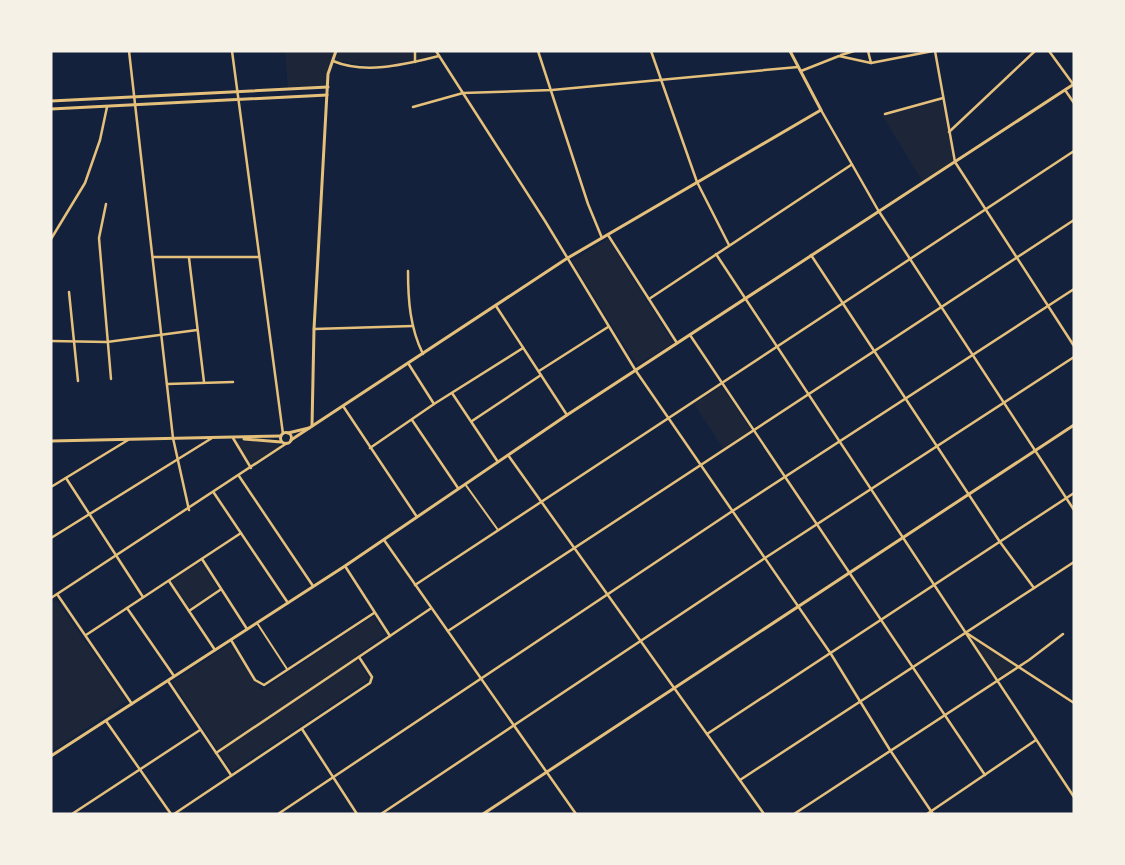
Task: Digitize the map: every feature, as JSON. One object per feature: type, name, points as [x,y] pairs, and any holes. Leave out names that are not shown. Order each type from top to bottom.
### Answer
[{"type":"street","points":[[129,51],[173,438],[189,510]]},
{"type":"street","points":[[232,51],[282,435],[281,442]]},
{"type":"street","points":[[312,427],[314,329],[327,95],[329,71],[336,51]]},
{"type":"street","points":[[415,51],[415,62]]},
{"type":"street","points":[[436,51],[545,221],[566,259],[636,371],[669,417],[731,512],[831,654],[890,750],[932,812]]},
{"type":"street","points":[[538,51],[588,204],[602,238]]},
{"type":"street","points":[[651,51],[697,182],[729,245]]},
{"type":"street","points":[[790,51],[851,166],[908,259],[1074,510]]},
{"type":"street","points":[[413,107],[463,93],[552,90],[800,69],[854,51]]},
{"type":"street","points":[[868,51],[871,63]]},
{"type":"street","points":[[839,56],[871,63],[934,51],[955,162],[984,210],[1074,346]]},
{"type":"street","points":[[948,132],[1035,51]]},
{"type":"street","points":[[51,756],[345,566],[567,415],[1073,84],[1049,51]]},
{"type":"street","points":[[333,60],[348,64],[380,67],[439,56]]},
{"type":"street","points":[[51,102],[328,87]]},
{"type":"street","points":[[1064,90],[1074,104]]},
{"type":"street","points":[[51,110],[327,95]]},
{"type":"street","points":[[885,114],[943,98]]},
{"type":"street","points":[[51,239],[85,183],[100,140],[108,107]]},
{"type":"street","points":[[51,598],[189,510],[342,406],[566,259],[821,110]]},
{"type":"street","points":[[415,585],[1074,151]]},
{"type":"street","points":[[649,299],[851,166]]},
{"type":"street","points":[[106,204],[99,238],[111,379]]},
{"type":"street","points":[[448,631],[1074,220]]},
{"type":"street","points":[[608,234],[677,344]]},
{"type":"street","points":[[716,254],[838,442],[1074,797]]},
{"type":"street","points":[[811,254],[1000,542],[1034,588]]},
{"type":"street","points":[[153,258],[258,257]]},
{"type":"street","points":[[189,258],[204,382]]},
{"type":"street","points":[[408,271],[408,302],[413,326],[423,354]]},
{"type":"street","points":[[278,814],[731,512],[1074,289]]},
{"type":"street","points":[[69,292],[78,381]]},
{"type":"street","points":[[496,306],[567,415]]},
{"type":"street","points":[[314,329],[413,326]]},
{"type":"street","points":[[539,371],[608,327]]},
{"type":"street","points":[[51,340],[107,342],[197,330]]},
{"type":"street","points":[[690,335],[985,775]]},
{"type":"street","points":[[370,448],[434,404],[523,348]]},
{"type":"street","points":[[381,814],[765,558],[1074,357]]},
{"type":"street","points":[[408,363],[434,404]]},
{"type":"street","points":[[472,421],[542,375]]},
{"type":"street","points":[[167,384],[233,382]]},
{"type":"street","points":[[452,393],[498,462]]},
{"type":"street","points":[[342,406],[417,517]]},
{"type":"street","points":[[412,420],[458,488]]},
{"type":"street","points":[[483,814],[1074,425]]},
{"type":"street","points":[[51,441],[131,438],[233,438],[282,435],[312,427]]},
{"type":"street","points":[[288,433],[289,442]]},
{"type":"street","points":[[51,487],[131,438]]},
{"type":"street","points":[[51,538],[178,461],[212,438]]},
{"type":"street","points":[[233,438],[289,442]]},
{"type":"street","points":[[233,438],[251,468]]},
{"type":"street","points":[[508,455],[542,500],[574,548],[764,814]]},
{"type":"street","points":[[239,476],[313,586]]},
{"type":"street","points":[[66,478],[143,597]]},
{"type":"street","points":[[465,484],[498,530]]},
{"type":"street","points":[[214,493],[288,603]]},
{"type":"street","points":[[707,734],[1074,493]]},
{"type":"street","points":[[86,635],[241,533]]},
{"type":"street","points":[[384,540],[576,814]]},
{"type":"street","points":[[202,559],[220,590],[247,629]]},
{"type":"street","points":[[740,780],[1074,562]]},
{"type":"street","points":[[345,566],[390,636]]},
{"type":"street","points":[[168,581],[215,650]]},
{"type":"street","points":[[189,611],[220,590]]},
{"type":"street","points":[[57,594],[132,704]]},
{"type":"street","points":[[127,608],[174,676]]},
{"type":"street","points":[[216,752],[431,608]]},
{"type":"street","points":[[231,640],[259,684],[266,684],[374,613]]},
{"type":"street","points":[[257,623],[288,669]]},
{"type":"street","points":[[966,633],[1074,703]]},
{"type":"street","points":[[794,814],[997,681],[1063,634]]},
{"type":"street","points":[[106,720],[173,814],[372,681],[372,677],[359,657]]},
{"type":"street","points":[[168,681],[231,775]]},
{"type":"street","points":[[302,728],[357,814]]},
{"type":"street","points":[[72,814],[200,730]]},
{"type":"street","points":[[927,814],[1036,740]]},
{"type":"shaded area","points":[[285,51],[436,51],[438,55],[380,67],[333,60],[328,69],[327,86],[288,88]]},
{"type":"shaded area","points":[[941,98],[954,161],[923,182],[882,115]]},
{"type":"shaded area","points":[[608,239],[673,343],[637,365],[572,261]]},
{"type":"shaded area","points":[[721,386],[751,430],[723,448],[694,404]]},
{"type":"shaded area","points":[[236,441],[277,442],[280,447],[252,466]]},
{"type":"shaded area","points":[[201,562],[218,589],[189,609],[171,581]]},
{"type":"shaded area","points":[[56,600],[127,701],[51,752],[51,603]]},
{"type":"shaded area","points":[[373,616],[385,634],[355,657],[370,679],[232,771],[172,682],[230,644],[262,690]]},
{"type":"shaded area","points":[[966,632],[1018,666],[996,680]]}]
